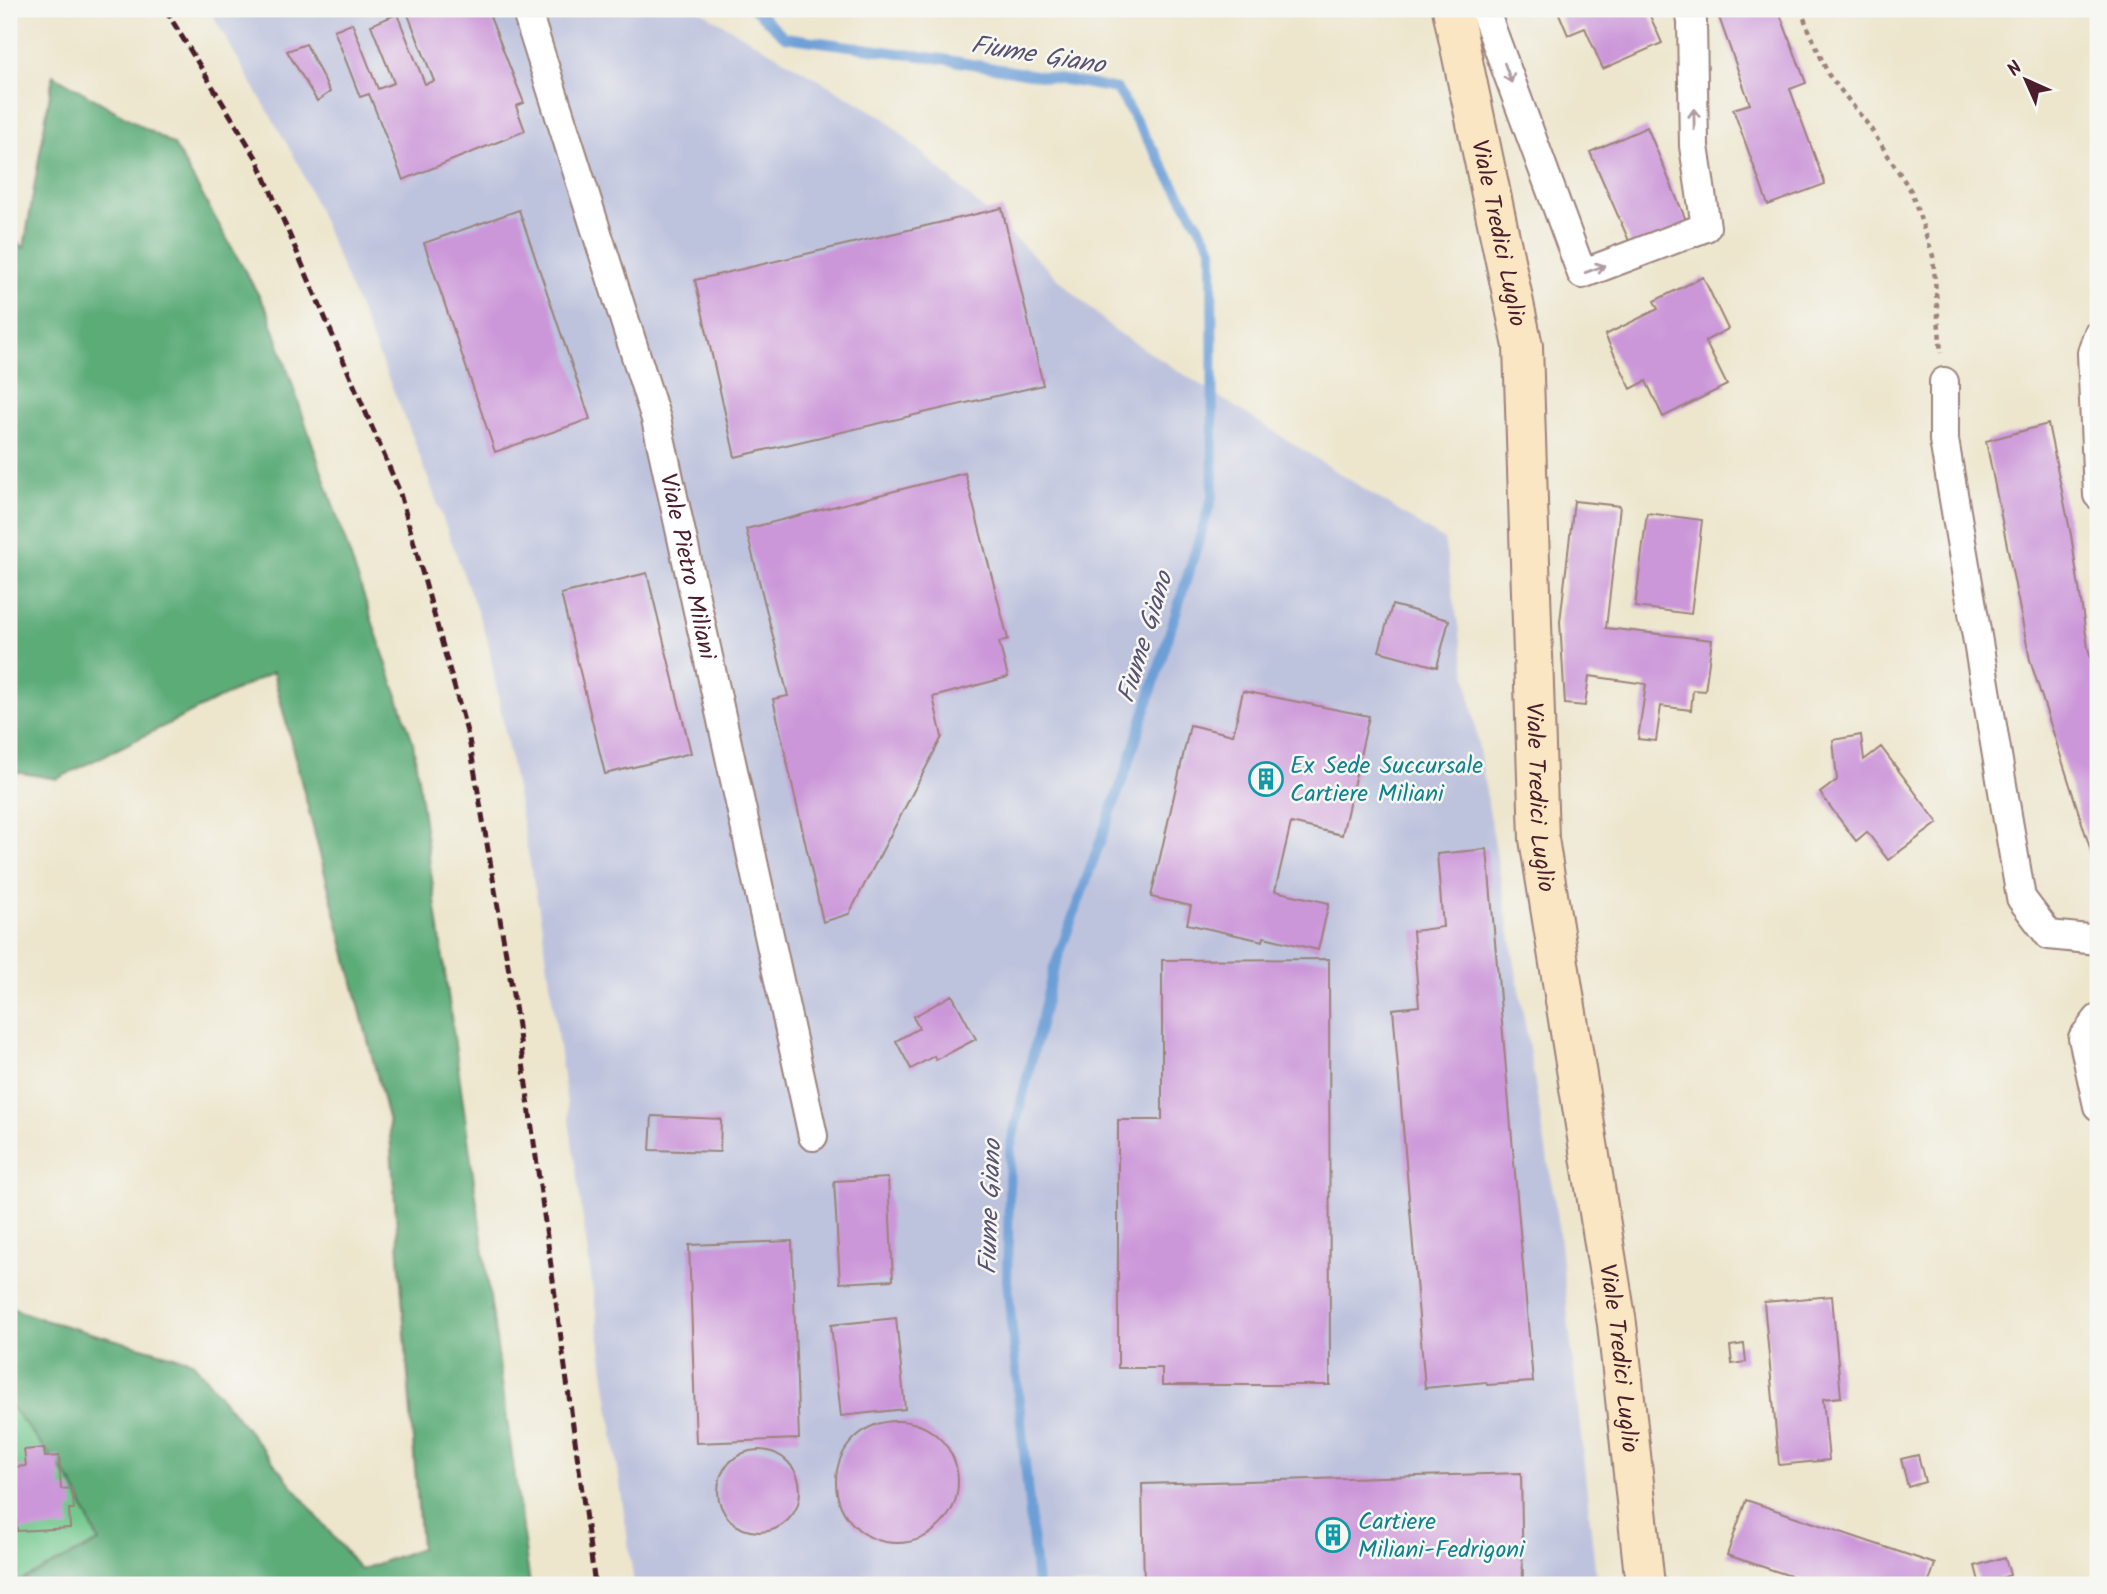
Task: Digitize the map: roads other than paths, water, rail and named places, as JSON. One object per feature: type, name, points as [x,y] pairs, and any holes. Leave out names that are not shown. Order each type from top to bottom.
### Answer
[{"type":"main road","name":"Viale Tredici Luglio","points":[[1452,9],[1523,346],[1539,839],[1617,1324],[1645,1585]]},
{"type":"street","name":"Viale Pietro Miliani","points":[[526,9],[656,419],[813,1136]]},
{"type":"street","name":"Viale Tredici Luglio","points":[[1484,9],[1582,274],[1706,227],[1694,146],[1692,21],[1689,9]]},
{"type":"street","points":[[2098,335],[2092,353],[2098,495]]},
{"type":"street","points":[[1944,382],[1944,440],[2021,898],[2049,934],[2098,940]]},
{"type":"street","points":[[2098,1019],[2083,1038],[2098,1106]]},
{"type":"waterway","name":"Fiume Giano","points":[[754,9],[785,37],[942,59],[1117,89],[1212,248],[1213,495],[1128,765],[1053,971],[1010,1148],[1007,1280],[1037,1585]]},
{"type":"railway","points":[[165,9],[257,159],[399,490],[469,739],[516,1012],[595,1585]]},
{"type":"place","name":"Ex Sede Succursale Cartiere Miliani","points":[[1266,779]]},
{"type":"place","name":"Cartiere Miliani-Fedrigoni","points":[[1333,1535]]}]
